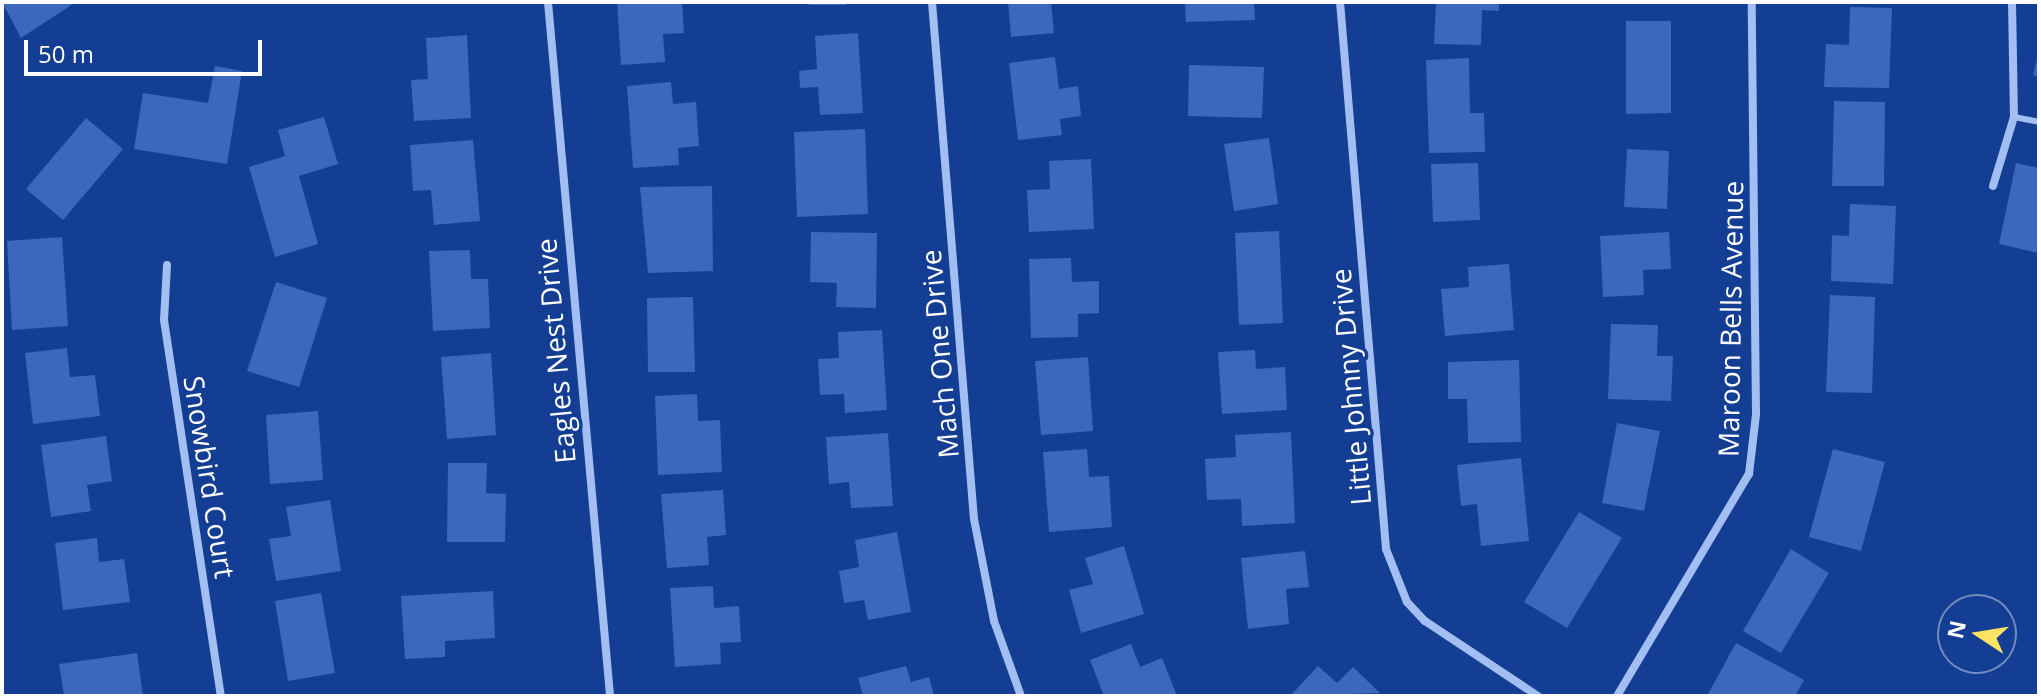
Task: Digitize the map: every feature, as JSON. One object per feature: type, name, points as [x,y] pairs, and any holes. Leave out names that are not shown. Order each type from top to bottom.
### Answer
[{"type":"street","name":"Eagles Nest Drive","points":[[548,2],[610,696]]},
{"type":"street","name":"Mach One Drive","points":[[932,2],[974,519],[994,621],[1021,696]]},
{"type":"street","name":"Little Johnny Drive","points":[[1340,2],[1386,549],[1407,602],[1425,621],[1538,696]]},
{"type":"street","name":"Maroon Bells Avenue","points":[[1617,696],[1749,474],[1756,417],[1752,2]]},
{"type":"street","points":[[1993,186],[2014,117],[2012,2]]},
{"type":"street","name":"Snowbird Court","points":[[167,265],[164,320],[221,696]]},
{"type":"lane","points":[[2014,117],[2039,122]]},
{"type":"building","points":[[2,2],[76,2],[21,38]]},
{"type":"building","points":[[617,2],[682,2],[684,33],[663,34],[665,62],[621,65]]},
{"type":"building","points":[[809,2],[846,2],[846,5],[809,5]]},
{"type":"building","points":[[1008,2],[1051,2],[1054,33],[1011,37]]},
{"type":"building","points":[[1185,2],[1254,2],[1255,20],[1186,22]]},
{"type":"building","points":[[1436,2],[1499,2],[1499,11],[1482,10],[1481,45],[1434,44]]},
{"type":"building","points":[[1850,7],[1892,8],[1889,88],[1824,87],[1826,44],[1849,45]]},
{"type":"building","points":[[1626,21],[1671,21],[1671,113],[1626,114]]},
{"type":"building","points":[[858,33],[863,113],[820,115],[818,87],[800,88],[799,71],[817,69],[815,36]]},
{"type":"building","points":[[467,35],[471,118],[414,121],[411,80],[428,79],[426,38]]},
{"type":"building","points":[[2039,55],[2039,77],[2033,75]]},
{"type":"building","points":[[1055,57],[1059,89],[1078,86],[1081,116],[1060,119],[1062,135],[1018,140],[1009,63]]},
{"type":"building","points":[[1469,58],[1470,113],[1484,113],[1485,152],[1429,153],[1426,60]]},
{"type":"building","points":[[1189,65],[1264,67],[1262,118],[1188,116]]},
{"type":"building","points":[[215,66],[242,71],[227,164],[134,149],[143,93],[208,103]]},
{"type":"building","points":[[671,82],[673,104],[696,102],[699,146],[678,148],[679,165],[633,168],[627,86]]},
{"type":"building","points":[[1834,101],[1885,102],[1884,186],[1832,186]]},
{"type":"building","points":[[324,117],[338,164],[299,176],[318,244],[275,257],[249,167],[285,156],[278,130]]},
{"type":"building","points":[[86,118],[123,149],[63,220],[26,189]]},
{"type":"building","points":[[865,129],[868,214],[797,217],[794,132]]},
{"type":"building","points":[[1269,138],[1278,204],[1234,211],[1224,144]]},
{"type":"building","points":[[473,140],[480,221],[434,225],[431,190],[413,191],[410,145]]},
{"type":"building","points":[[1627,149],[1669,151],[1667,209],[1624,207]]},
{"type":"building","points":[[1091,159],[1094,229],[1029,232],[1027,190],[1050,189],[1049,161]]},
{"type":"building","points":[[1478,163],[1480,220],[1433,222],[1431,164]]},
{"type":"building","points":[[2016,163],[2039,168],[2039,253],[1999,244]]},
{"type":"building","points":[[712,186],[713,271],[648,273],[640,187]]},
{"type":"building","points":[[1850,204],[1896,206],[1893,284],[1831,281],[1832,235],[1849,236]]},
{"type":"building","points":[[1279,231],[1283,323],[1239,325],[1235,233]]},
{"type":"building","points":[[811,232],[877,233],[876,308],[836,307],[837,283],[810,282]]},
{"type":"building","points":[[1669,232],[1671,269],[1643,270],[1644,295],[1603,297],[1600,236]]},
{"type":"building","points":[[62,237],[68,326],[12,330],[7,241]]},
{"type":"building","points":[[470,250],[471,279],[488,279],[490,328],[433,331],[429,251]]},
{"type":"building","points":[[1071,258],[1072,282],[1099,281],[1099,313],[1078,314],[1078,337],[1031,338],[1029,259]]},
{"type":"building","points":[[1509,264],[1514,330],[1445,336],[1441,289],[1469,287],[1468,267]]},
{"type":"building","points":[[276,282],[327,298],[299,387],[247,371]]},
{"type":"building","points":[[1830,295],[1875,297],[1872,393],[1826,392]]},
{"type":"building","points":[[693,297],[695,372],[648,372],[647,298]]},
{"type":"building","points":[[1611,324],[1658,325],[1657,356],[1673,356],[1671,401],[1608,399]]},
{"type":"building","points":[[882,330],[887,410],[845,413],[844,394],[820,395],[818,359],[839,358],[838,332]]},
{"type":"building","points":[[67,348],[70,377],[95,375],[100,416],[33,424],[25,353]]},
{"type":"building","points":[[1255,350],[1256,369],[1285,367],[1287,410],[1222,414],[1218,352]]},
{"type":"building","points":[[491,353],[496,435],[447,439],[441,357]]},
{"type":"building","points":[[1088,357],[1093,431],[1041,435],[1035,361]]},
{"type":"building","points":[[1519,360],[1521,442],[1468,443],[1467,399],[1448,399],[1448,362]]},
{"type":"building","points":[[697,394],[698,421],[720,420],[722,472],[658,475],[655,396]]},
{"type":"building","points":[[318,411],[323,480],[270,484],[266,415]]},
{"type":"building","points":[[1617,423],[1660,431],[1644,511],[1602,503]]},
{"type":"building","points":[[1291,432],[1295,523],[1242,526],[1241,499],[1207,500],[1205,459],[1236,457],[1235,435]]},
{"type":"building","points":[[888,433],[893,506],[851,508],[849,482],[829,484],[826,437]]},
{"type":"building","points":[[106,436],[112,481],[87,485],[91,511],[51,517],[41,445]]},
{"type":"building","points":[[1087,449],[1089,477],[1109,476],[1112,527],[1049,532],[1043,452]]},
{"type":"building","points":[[1833,449],[1885,462],[1861,551],[1809,537]]},
{"type":"building","points":[[1521,458],[1529,541],[1481,546],[1477,504],[1461,506],[1457,465]]},
{"type":"building","points":[[448,463],[487,463],[486,493],[506,494],[505,542],[447,542]]},
{"type":"building","points":[[723,490],[726,535],[707,537],[709,565],[667,568],[661,494]]},
{"type":"building","points":[[330,500],[341,571],[276,581],[269,539],[291,536],[286,507]]},
{"type":"building","points":[[1579,512],[1622,538],[1567,628],[1524,602]]},
{"type":"building","points":[[897,532],[911,612],[868,620],[864,600],[844,603],[839,571],[859,567],[855,540]]},
{"type":"building","points":[[97,538],[99,562],[124,559],[130,602],[63,610],[55,543]]},
{"type":"building","points":[[1124,546],[1144,614],[1081,633],[1069,590],[1093,584],[1085,558]]},
{"type":"building","points":[[1791,549],[1829,573],[1781,653],[1743,631]]},
{"type":"building","points":[[1305,551],[1309,587],[1286,589],[1289,624],[1248,629],[1241,558]]},
{"type":"building","points":[[713,586],[714,608],[739,606],[741,642],[720,643],[721,664],[675,667],[670,588]]},
{"type":"building","points":[[493,591],[495,638],[445,641],[445,657],[405,659],[401,596]]},
{"type":"building","points":[[321,593],[335,673],[288,681],[275,601]]},
{"type":"building","points":[[1736,643],[1804,680],[1795,696],[1707,696]]},
{"type":"building","points":[[1131,644],[1140,667],[1162,658],[1177,696],[1104,696],[1090,660]]},
{"type":"building","points":[[137,653],[143,696],[64,696],[59,664]]},
{"type":"building","points":[[906,666],[911,682],[929,677],[934,696],[863,696],[858,678]]},
{"type":"building","points":[[1318,666],[1337,683],[1353,667],[1380,693],[1290,696]]}]
